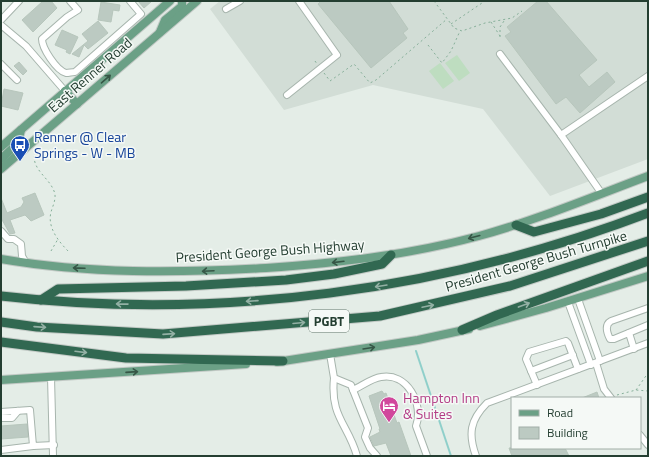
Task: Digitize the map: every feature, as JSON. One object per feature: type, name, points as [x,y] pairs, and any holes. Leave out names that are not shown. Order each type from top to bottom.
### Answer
[{"type":"highway","points":[[516,225],[534,232],[592,216],[648,196]]},
{"type":"highway","name":"President George Bush Turnpike","points":[[1,296],[41,300],[121,304],[188,304],[277,299],[343,291],[408,281],[495,262],[582,236],[648,213]]},
{"type":"highway","name":"President George Bush Turnpike","points":[[1,322],[36,327],[163,334],[380,316],[510,286],[648,241]]},
{"type":"highway","points":[[41,300],[58,289],[236,284],[327,275],[382,264],[391,255]]},
{"type":"highway","points":[[462,330],[497,315],[648,261]]},
{"type":"highway","points":[[1,342],[126,358],[282,361]]},
{"type":"main road","name":"East Renner Road","points":[[1,147],[170,1]]},
{"type":"main road","points":[[160,33],[165,20],[182,6],[182,1]]},
{"type":"main road","name":"East Renner Road","points":[[1,169],[197,1]]},
{"type":"main road","points":[[65,91],[77,104]]},
{"type":"main road","points":[[1,159],[18,143],[21,130]]},
{"type":"main road","name":"President George Bush Highway","points":[[1,258],[26,263],[69,267],[191,272],[334,263],[391,255],[448,244],[516,225],[648,176]]},
{"type":"main road","points":[[1,380],[282,361],[418,340],[568,302],[648,276]]},
{"type":"street","points":[[1,20],[19,1]]},
{"type":"street","points":[[70,1],[78,10],[67,17],[42,39],[44,50],[65,72],[75,72],[141,14],[130,1]]},
{"type":"street","points":[[226,9],[240,1]]},
{"type":"street","points":[[287,95],[337,55],[299,1]]},
{"type":"street","points":[[1,25],[26,46],[65,91]]},
{"type":"street","points":[[500,54],[561,135],[602,194]]},
{"type":"street","points":[[1,64],[17,80]]},
{"type":"street","points":[[561,135],[648,76]]},
{"type":"street","points":[[1,232],[8,239],[14,239],[21,244],[22,256],[26,263]]},
{"type":"street","points":[[578,299],[604,389],[614,396]]},
{"type":"street","points":[[568,302],[596,363]]},
{"type":"street","points":[[648,308],[611,321],[607,325],[607,331],[610,339],[614,339],[648,325]]},
{"type":"street","points":[[629,333],[634,348]]},
{"type":"street","points":[[537,385],[526,359],[529,352],[563,340],[568,343],[578,369]]},
{"type":"street","points":[[476,456],[470,428],[478,412],[487,403],[648,343]]},
{"type":"street","points":[[330,354],[334,378],[333,392],[335,408],[357,456]]},
{"type":"street","points":[[531,371],[573,355]]},
{"type":"street","points":[[353,390],[381,376],[392,376],[401,380],[409,388],[417,401],[418,418],[416,426],[427,456]]},
{"type":"street","points":[[52,377],[53,456]]},
{"type":"street","points":[[334,378],[351,385],[368,428],[365,437],[370,448],[377,456]]},
{"type":"street","points":[[1,412],[30,410],[33,446]]},
{"type":"street","points":[[1,418],[12,418],[18,411]]},
{"type":"street","points":[[641,436],[648,446]]},
{"type":"street","points":[[1,450],[54,445]]},
{"type":"path","points":[[434,1],[447,20],[461,31],[467,31],[478,25],[512,18],[522,11]]},
{"type":"path","points":[[451,24],[485,1]]},
{"type":"path","points":[[315,61],[330,81],[354,64],[370,83],[376,80],[447,20]]},
{"type":"path","points":[[490,22],[500,37],[500,27],[505,20]]},
{"type":"path","points":[[428,45],[442,63],[451,51],[461,31]]},
{"type":"path","points":[[34,156],[37,167],[55,192],[50,221],[58,239],[70,253]]},
{"type":"path","points":[[51,251],[58,239]]},
{"type":"path","points":[[639,389],[648,373]]},
{"type":"path","points":[[614,396],[639,389],[648,391]]},
{"type":"shaded area","points":[[220,1],[648,1],[648,159],[550,196],[483,109],[373,85],[284,110],[210,9]]},
{"type":"green space","points":[[457,55],[470,73],[459,81],[445,63]]},
{"type":"green space","points":[[440,63],[454,81],[443,89],[429,71]]},
{"type":"building","points":[[43,1],[51,1],[57,8],[33,32],[22,20]]},
{"type":"building","points":[[138,1],[152,1],[144,8]]},
{"type":"building","points":[[321,1],[389,1],[408,29],[403,33],[407,38],[371,68],[318,4]]},
{"type":"building","points":[[538,1],[546,1],[597,60],[579,75],[589,87],[607,72],[615,82],[580,113],[566,97],[556,104],[505,36],[511,32],[507,27]]},
{"type":"building","points":[[101,2],[120,5],[119,11],[113,10],[111,22],[98,20]]},
{"type":"building","points":[[98,21],[108,33],[88,49],[84,45],[79,57],[72,54],[88,41],[82,34]]},
{"type":"building","points":[[62,30],[78,37],[70,54],[66,52],[67,50],[55,45]]},
{"type":"building","points":[[19,62],[27,71],[23,75],[14,66]]},
{"type":"building","points":[[4,89],[23,93],[18,110],[1,106]]},
{"type":"building","points":[[35,193],[44,215],[31,221],[25,215],[10,220],[15,233],[10,234],[1,218],[1,198],[7,213],[21,207],[24,202],[22,198]]},
{"type":"building","name":"Hampton Inn & Suites","points":[[382,391],[384,394],[386,393],[397,423],[399,422],[411,456],[391,456],[386,443],[374,446],[370,437],[380,432],[380,429],[369,396]]},
{"type":"building","points":[[597,392],[599,397],[584,397]]},
{"type":"building","points":[[27,424],[28,437],[1,439],[1,426]]},
{"type":"building","points":[[509,448],[566,449],[569,456],[512,456]]},
{"type":"waterway","points":[[416,351],[451,456]]},
{"type":"place","name":"Renner @ Clear Springs - W - MB","points":[[20,162]]},
{"type":"place","name":"Hampton Inn & Suites","points":[[389,423]]}]
